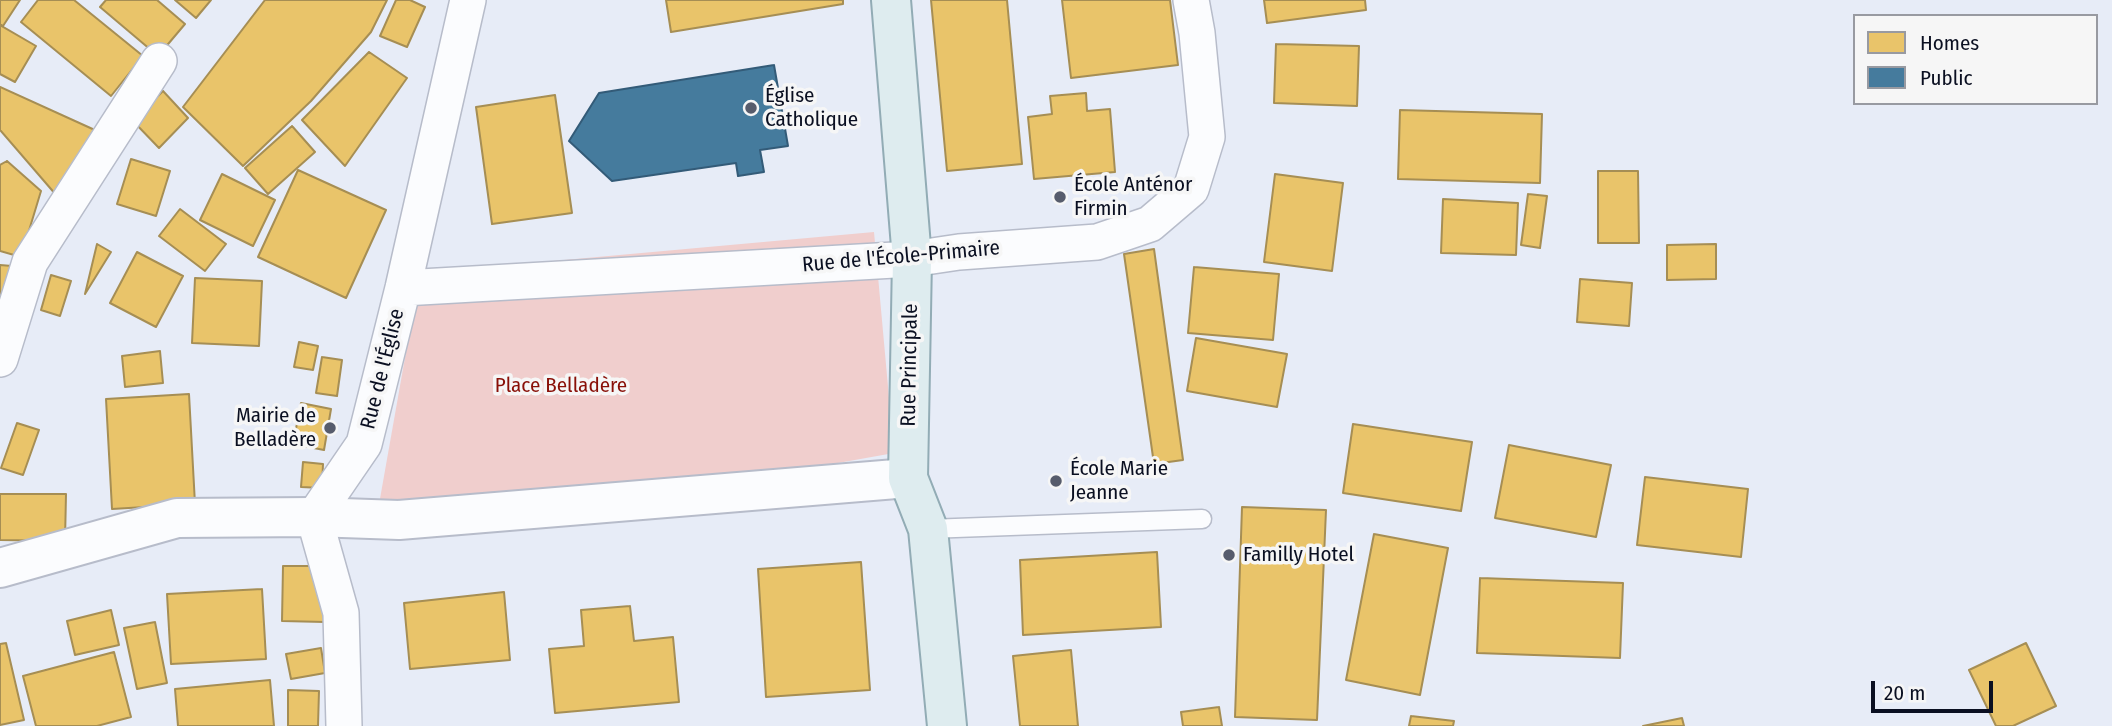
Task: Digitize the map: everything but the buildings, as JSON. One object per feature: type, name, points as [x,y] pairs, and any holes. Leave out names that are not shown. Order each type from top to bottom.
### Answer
[{"type":"main road","name":"Rue Principale","points":[[891,0],[912,258],[908,478],[928,529],[947,726]]},
{"type":"street","name":"Rue de l'Église","points":[[314,517],[364,444],[403,288],[468,0]]},
{"type":"street","name":"Rue de l'École-Primaire","points":[[403,288],[912,258],[1097,242],[1150,224],[1191,189],[1207,137],[1192,0]]},
{"type":"street","points":[[0,359],[30,262],[159,61]]},
{"type":"street","points":[[0,568],[177,518],[314,517],[399,520],[908,478]]},
{"type":"street","points":[[314,517],[341,613],[344,726]]},
{"type":"lane","points":[[928,529],[1202,519]]},
{"type":"green space","name":"Place Belladère","points":[[874,232],[894,453],[569,511],[378,510],[420,273]]},
{"type":"place","name":"Église Catholique","points":[[751,108]]},
{"type":"place","name":"École Anténor Firmin","points":[[1060,197]]},
{"type":"place","name":"Mairie de Belladère","points":[[330,428]]},
{"type":"place","name":"École Marie Jeanne","points":[[1056,481]]},
{"type":"place","name":"Familly Hotel","points":[[1229,555]]}]
